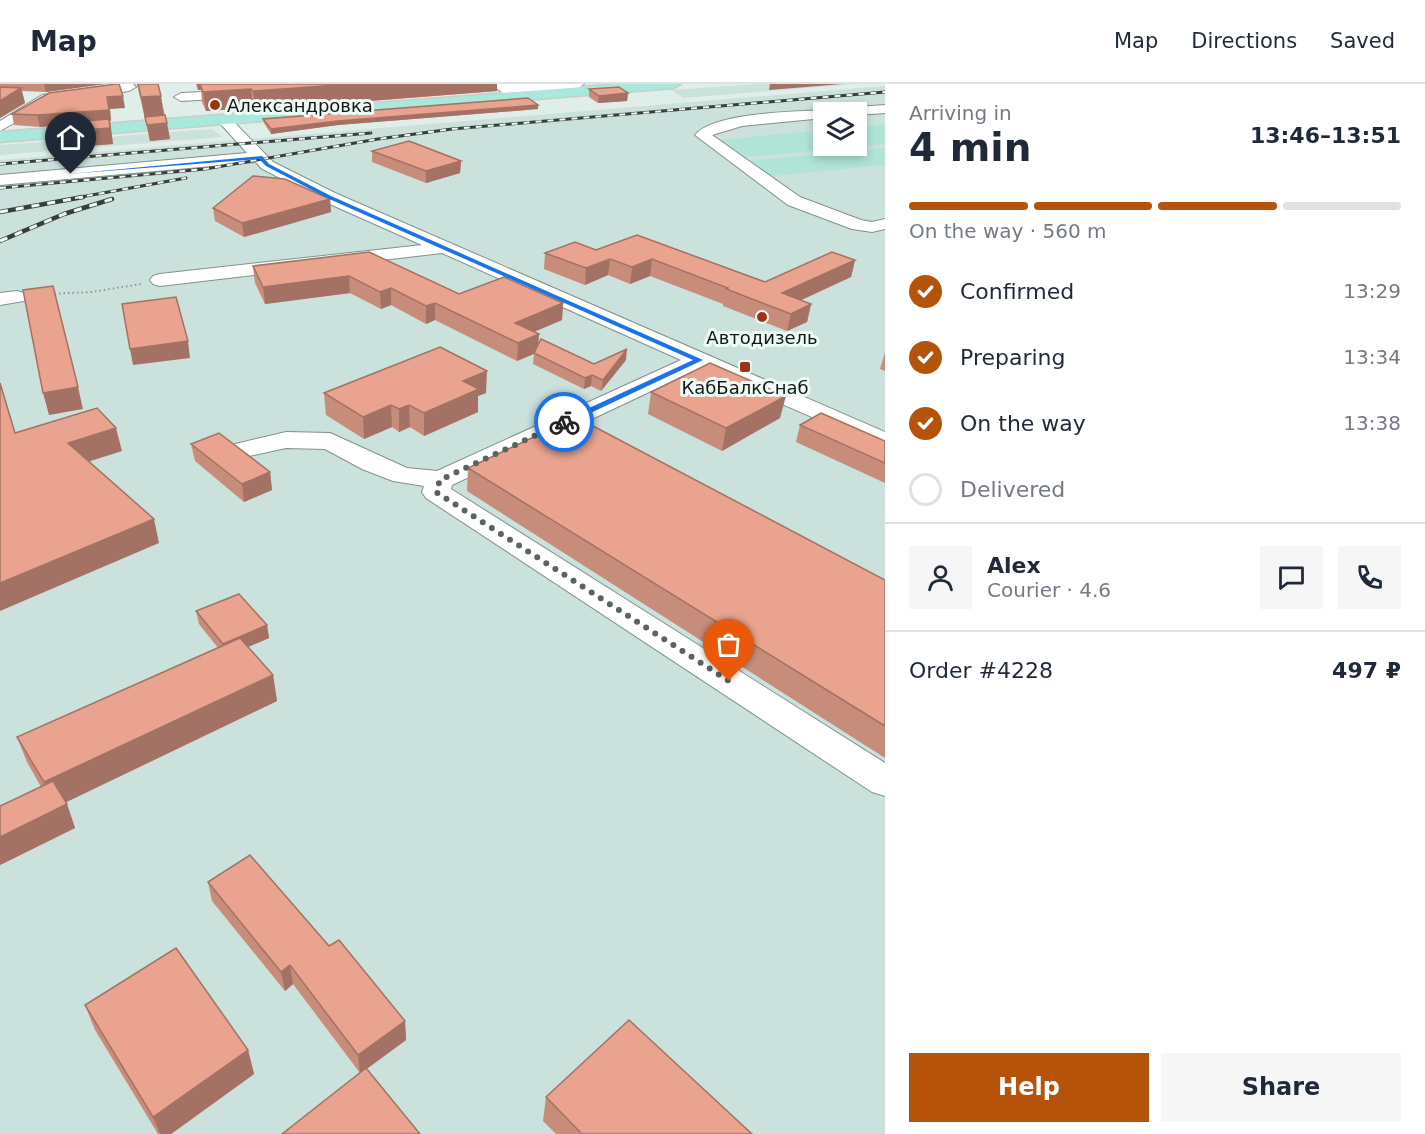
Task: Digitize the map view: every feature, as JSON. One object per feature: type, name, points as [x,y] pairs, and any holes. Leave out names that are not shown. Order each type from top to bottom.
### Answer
[{"type":"main road","points":[[0,137],[224,120],[504,90],[674,84]]},
{"type":"street","points":[[504,90],[578,84]]},
{"type":"street","points":[[23,97],[46,98],[69,93],[134,87],[132,103]]},
{"type":"street","points":[[189,123],[179,91],[232,89],[260,92]]},
{"type":"street","points":[[0,127],[46,98]]},
{"type":"street","points":[[867,110],[885,109]]},
{"type":"street","points":[[813,115],[732,123],[710,129],[702,135],[729,150],[794,201],[858,225],[872,227],[885,224]]},
{"type":"street","points":[[224,120],[267,165],[303,184],[442,248],[885,441]]},
{"type":"street","points":[[0,180],[260,157]]},
{"type":"street","points":[[779,175],[781,180],[823,205],[832,217]]},
{"type":"street","points":[[160,280],[442,248]]},
{"type":"street","points":[[240,450],[286,441],[330,441],[371,463],[402,475],[440,480],[699,360]]},
{"type":"street","points":[[440,480],[436,492],[885,782]]},
{"type":"path","points":[[9,298],[92,292],[160,280]]},
{"type":"shaded area","points":[[757,84],[856,84],[683,98],[672,90]]},
{"type":"shaded area","points":[[885,86],[885,1134],[0,1134],[0,160]]},
{"type":"shaded area","points":[[212,129],[222,137],[0,155],[0,145]]},
{"type":"green space","points":[[885,124],[885,144],[867,146],[867,126]]},
{"type":"green space","points":[[813,131],[813,151],[746,157],[719,140]]},
{"type":"green space","points":[[885,148],[885,165],[772,176],[748,161],[813,155],[867,156],[867,150]]},
{"type":"building","points":[[119,84],[123,96],[107,97],[109,110],[37,115],[12,114],[49,93]]},
{"type":"building","points":[[138,84],[158,84],[161,96],[141,97]]},
{"type":"building","points":[[200,84],[351,84],[203,92]]},
{"type":"building","points":[[0,87],[21,88],[0,101]]},
{"type":"building","points":[[619,87],[628,93],[599,96],[589,89]]},
{"type":"building","points":[[528,98],[538,105],[338,121],[271,129],[263,119]]},
{"type":"building","points":[[165,115],[167,123],[147,125],[145,117]]},
{"type":"building","points":[[109,119],[110,128],[59,132],[59,123]]},
{"type":"building","points":[[409,141],[461,161],[426,171],[372,151]]},
{"type":"building","points":[[253,176],[285,179],[330,199],[242,223],[213,208]]},
{"type":"building","points":[[637,235],[765,282],[832,252],[855,260],[782,293],[811,304],[791,314],[652,259],[632,267],[610,259],[586,268],[545,253],[575,242],[596,250]]},
{"type":"building","points":[[369,252],[459,294],[504,277],[563,303],[515,323],[539,334],[518,343],[435,303],[426,306],[391,288],[380,292],[349,276],[263,287],[253,266]]},
{"type":"building","points":[[53,286],[78,387],[43,393],[23,290]]},
{"type":"building","points":[[176,297],[188,341],[130,349],[122,304]]},
{"type":"building","points":[[541,339],[594,364],[627,349],[603,380],[592,375],[585,378],[534,353]]},
{"type":"building","points":[[440,347],[487,371],[463,381],[479,389],[424,413],[409,405],[399,409],[391,405],[363,417],[324,393]]},
{"type":"building","points":[[710,363],[786,396],[726,428],[651,392]]},
{"type":"building","points":[[0,383],[15,433],[97,408],[116,428],[68,443],[154,519],[0,583]]},
{"type":"building","points":[[821,413],[885,441],[885,463],[800,425]]},
{"type":"building","points":[[576,417],[885,580],[885,726],[468,468]]},
{"type":"building","points":[[219,433],[270,472],[242,484],[191,444]]},
{"type":"building","points":[[239,594],[267,625],[223,644],[196,611]]},
{"type":"building","points":[[240,638],[273,675],[44,782],[17,737]]},
{"type":"building","points":[[53,781],[67,804],[0,837],[0,806]]},
{"type":"building","points":[[250,855],[329,946],[339,940],[405,1021],[358,1055],[290,965],[281,972],[208,882]]},
{"type":"building","points":[[176,948],[248,1050],[153,1117],[85,1005]]},
{"type":"building","points":[[629,1020],[752,1134],[582,1134],[546,1097]]},
{"type":"building","points":[[366,1068],[420,1134],[282,1134]]},
{"type":"railway","points":[[0,188],[205,169],[378,139],[452,129],[885,92]]},
{"type":"railway","points":[[0,164],[371,133]]},
{"type":"railway","points":[[75,198],[186,178]]},
{"type":"railway","points":[[0,212],[83,197]]},
{"type":"railway","points":[[0,241],[64,214],[112,199]]},
{"type":"way so far","points":[[564,422],[440,480],[436,492],[729,681]]},
{"type":"place","name":"Александровка","points":[[215,105]]},
{"type":"place","name":"Автодизель","points":[[762,317]]},
{"type":"place","name":"КабБалкСнаб","points":[[745,367]]},
{"type":"route","points":[[71,174],[260,157],[267,165],[329,197],[699,360],[564,422]]}]
